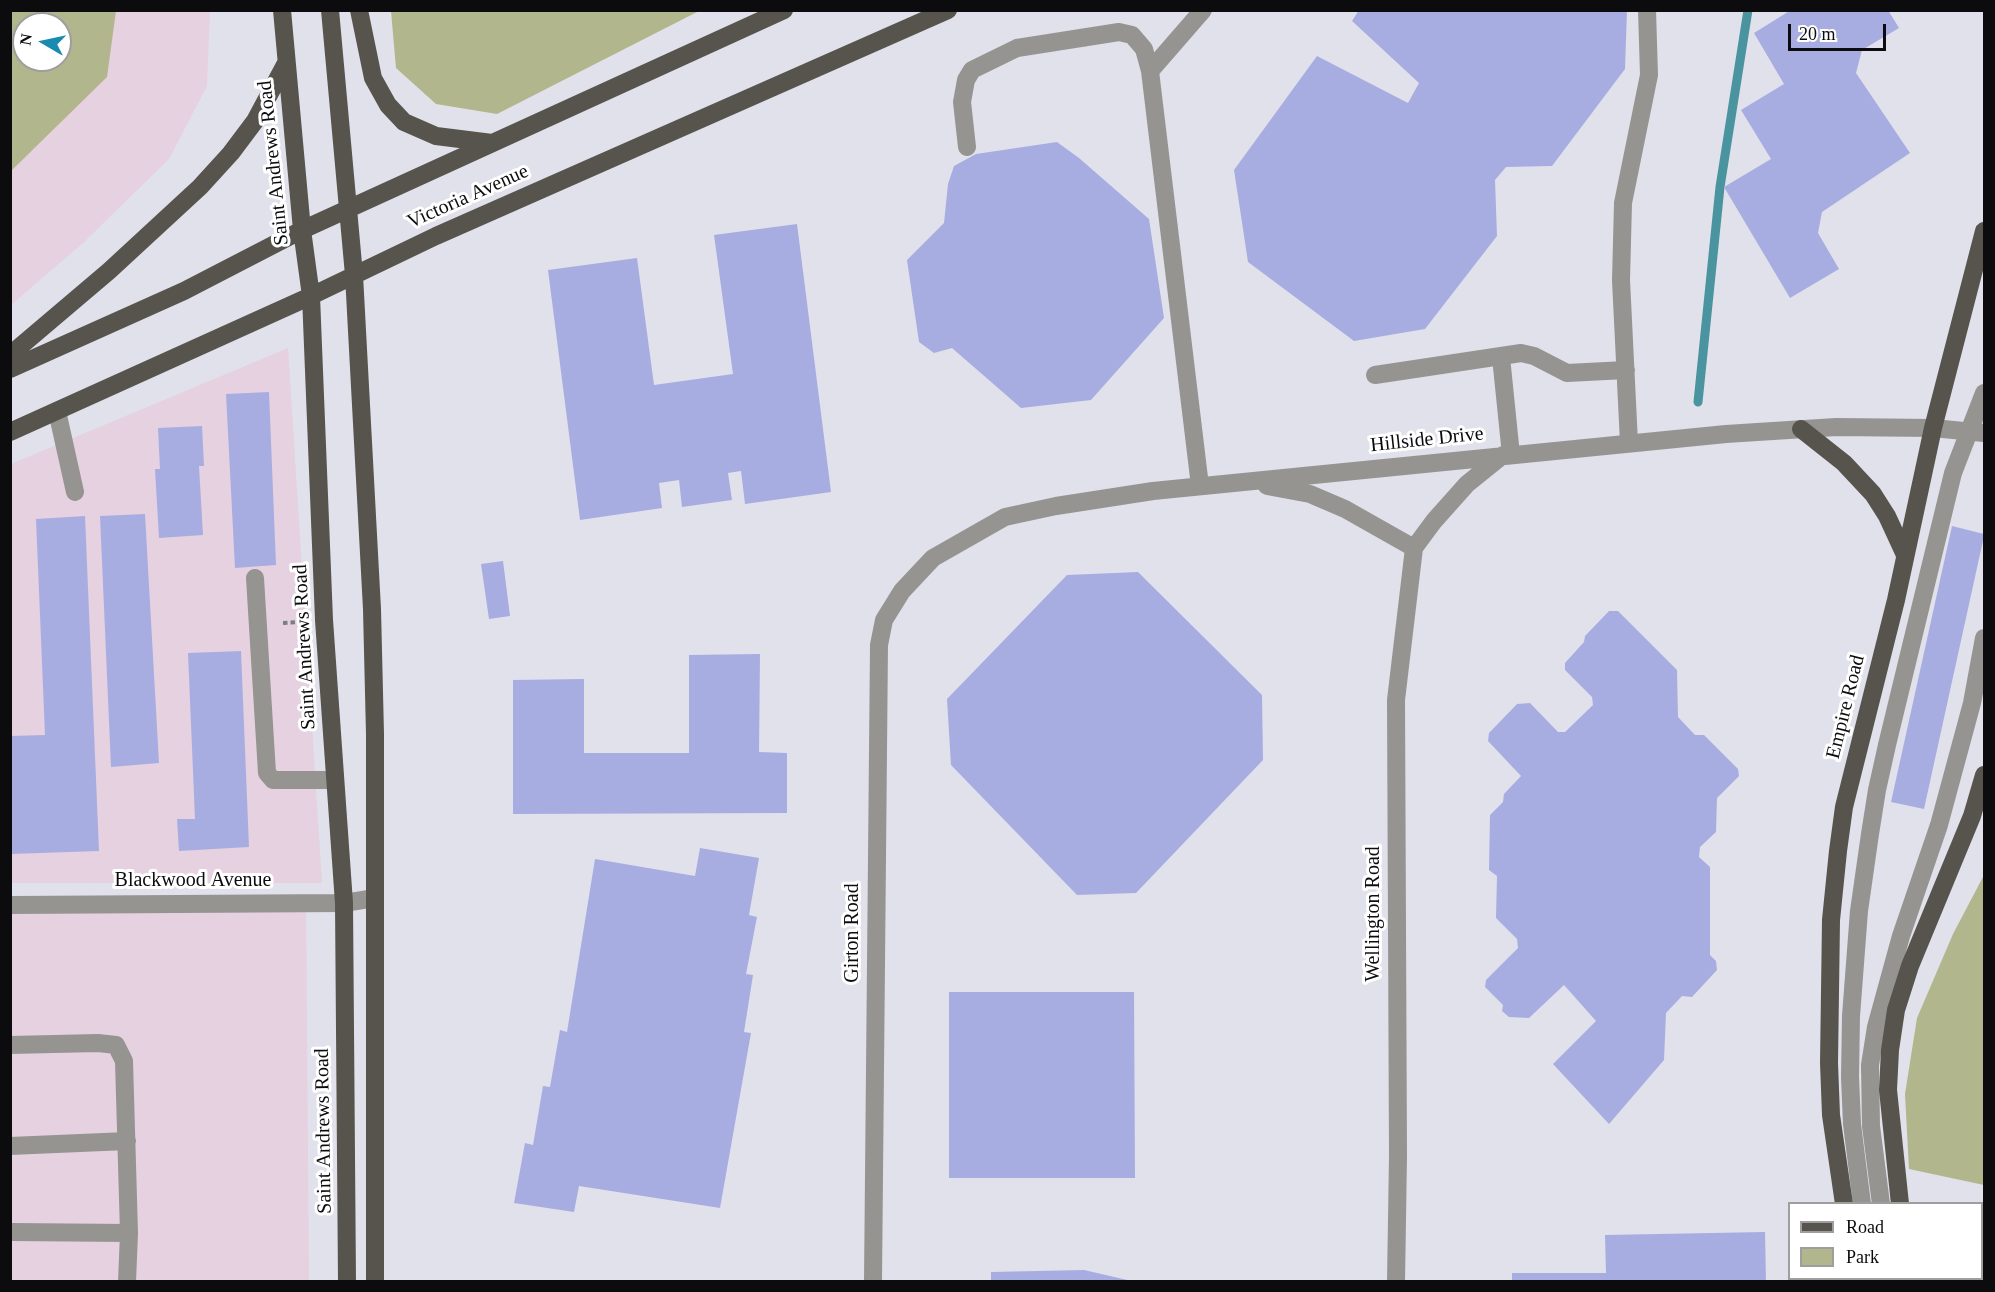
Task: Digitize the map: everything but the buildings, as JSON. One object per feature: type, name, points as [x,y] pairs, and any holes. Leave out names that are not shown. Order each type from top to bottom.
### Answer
[{"type":"main road","name":"Saint Andrews Road","points":[[282,10],[302,230],[311,296],[324,620],[344,903],[347,1281]]},
{"type":"main road","points":[[330,10],[350,209],[372,609],[375,1281]]},
{"type":"main road","points":[[359,10],[373,78],[388,105],[404,122],[436,136],[492,143]]},
{"type":"main road","name":"Victoria Avenue","points":[[10,369],[184,291],[302,230],[784,10]]},
{"type":"main road","name":"Victoria Avenue","points":[[10,432],[311,296],[457,226],[948,10]]},
{"type":"main road","points":[[10,355],[109,271],[200,187],[231,153],[255,121],[286,63]]},
{"type":"main road","name":"Empire Road","points":[[1844,1202],[1831,1115],[1829,1073],[1831,920],[1844,807],[1933,428],[1984,231]]},
{"type":"main road","points":[[1801,429],[1838,457],[1866,486],[1887,516],[1905,555]]},
{"type":"main road","points":[[1900,1202],[1888,1090],[1890,1050],[1896,1010],[1910,966],[1972,816],[1984,774]]},
{"type":"street","points":[[1150,71],[1203,10]]},
{"type":"street","points":[[1629,444],[1621,280],[1623,203],[1649,75],[1647,10]]},
{"type":"street","points":[[967,147],[962,102],[966,80],[972,70],[1017,48],[1119,32],[1132,35],[1144,50],[1150,71],[1200,486]]},
{"type":"street","points":[[1375,375],[1521,353],[1534,356],[1567,373],[1626,370]]},
{"type":"street","points":[[1501,357],[1507,455]]},
{"type":"street","points":[[1862,1202],[1852,1124],[1851,1016],[1861,900],[1877,790],[1953,473],[1977,432],[1984,393]]},
{"type":"street","points":[[57,411],[75,492]]},
{"type":"street","name":"Hillside Drive","points":[[902,591],[933,558],[1005,517],[1067,504],[1153,491],[1507,455],[1801,429],[1933,428],[1977,432]]},
{"type":"street","name":"Wellington Road","points":[[1396,1281],[1398,1156],[1396,700],[1414,548],[1467,483],[1507,455]]},
{"type":"street","points":[[1233,483],[1278,486],[1311,494],[1345,509],[1414,548]]},
{"type":"street","points":[[255,578],[267,773],[273,780],[335,780]]},
{"type":"street","name":"Girton Road","points":[[873,1281],[879,645],[884,620],[902,591]]},
{"type":"street","points":[[1881,1202],[1871,1126],[1870,1065],[1876,1027],[1885,987],[1942,814],[1972,703],[1984,638]]},
{"type":"street","name":"Blackwood Avenue","points":[[10,905],[344,903],[375,898]]},
{"type":"street","points":[[10,1045],[98,1043],[116,1045],[124,1061],[129,1233],[127,1281]]},
{"type":"street","points":[[10,1146],[127,1141]]},
{"type":"street","points":[[10,1232],[129,1233]]},
{"type":"path","points":[[257,626],[324,620]]},
{"type":"shaded area","points":[[11,11],[210,11],[207,86],[169,159],[83,243],[11,305]]},
{"type":"shaded area","points":[[288,348],[322,883],[11,883],[11,464]]},
{"type":"shaded area","points":[[306,898],[309,1281],[11,1281],[10,902]]},
{"type":"green space","points":[[11,10],[116,11],[107,77],[11,171]]},
{"type":"green space","points":[[391,10],[699,11],[497,114],[436,104],[396,68]]},
{"type":"green space","points":[[1984,875],[1984,1185],[1909,1169],[1905,1094],[1917,1018],[1953,934]]},
{"type":"waterway","points":[[1698,402],[1720,187],[1748,10]]}]
